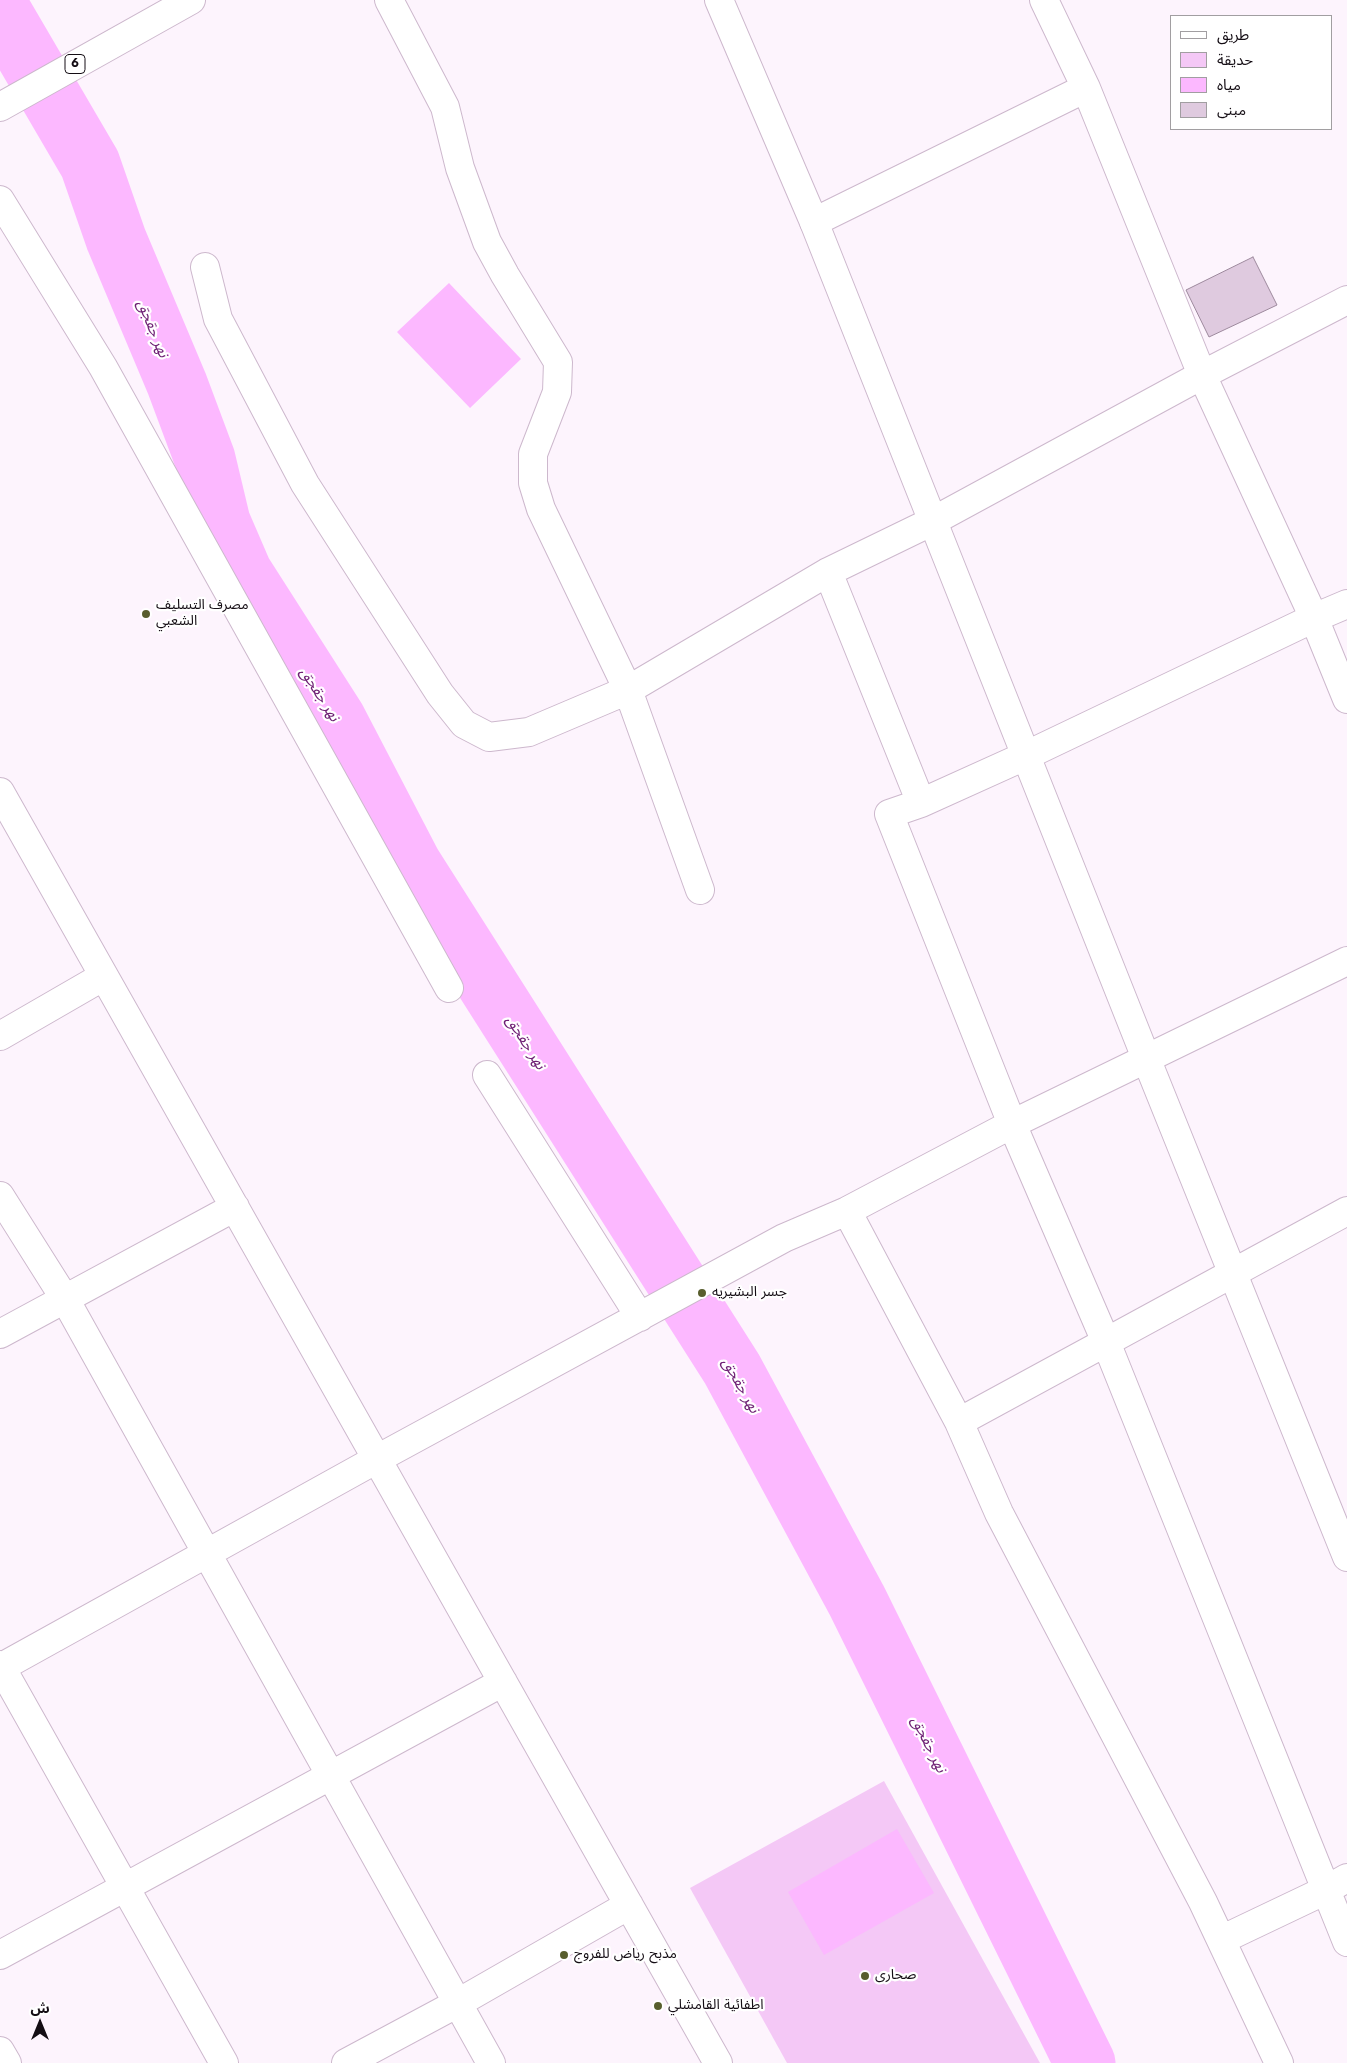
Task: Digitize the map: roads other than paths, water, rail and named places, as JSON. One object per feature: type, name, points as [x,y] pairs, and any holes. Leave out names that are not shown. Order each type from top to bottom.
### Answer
[{"type":"main road","name":"6","points":[[0,107],[191,0]]},
{"type":"main road","points":[[389,0],[445,107],[460,168],[487,242],[558,362],[557,392],[532,454],[532,482],[541,508],[628,690],[700,890]]},
{"type":"main road","points":[[719,0],[814,222],[1025,756],[1347,1557]]},
{"type":"main road","points":[[1044,0],[1086,88],[1202,375],[1314,618],[1347,699]]},
{"type":"main road","points":[[814,222],[1086,88]]},
{"type":"main road","points":[[0,200],[103,367],[449,988]]},
{"type":"main road","points":[[205,268],[218,319],[289,456],[440,694],[464,724],[489,737],[529,732],[628,690],[828,572],[933,521],[1202,375],[1347,300]]},
{"type":"main road","points":[[828,572],[921,803]]},
{"type":"main road","points":[[1347,604],[1025,756],[921,803],[889,814],[1012,1124],[1337,1884],[1347,1942]]},
{"type":"main road","points":[[0,792],[718,2063]]},
{"type":"main road","points":[[224,2063],[0,1667],[784,1238],[846,1211],[1012,1124],[1347,961]]},
{"type":"main road","points":[[0,1036],[104,976]]},
{"type":"main road","points":[[487,1075],[640,1317]]},
{"type":"main road","points":[[0,1196],[65,1299],[492,2063]]},
{"type":"main road","points":[[0,1334],[235,1207]]},
{"type":"main road","points":[[846,1211],[959,1422],[999,1513],[1221,1940],[1279,2063]]},
{"type":"main road","points":[[959,1422],[1347,1211]]},
{"type":"main road","points":[[0,1955],[503,1682]]},
{"type":"main road","points":[[1221,1940],[1337,1884]]},
{"type":"main road","points":[[346,2063],[458,2003],[629,1905]]},
{"type":"main road","points":[[0,2051],[6,2063]]},
{"type":"water","points":[[449,283],[521,359],[470,408],[397,332]]},
{"type":"water","points":[[897,1829],[934,1893],[824,1955],[788,1892]]},
{"type":"waterway","name":"نهر جقجق","points":[[0,10],[90,164],[116,239],[177,384],[205,459],[220,522],[242,573],[336,720],[411,864],[732,1369],[857,1601],[1085,2063]]},
{"type":"place","name":"مصرف التسليف الشعبي","points":[[146,614]]},
{"type":"place","name":"جسر البشيريه","points":[[702,1293]]},
{"type":"place","name":"مذبح رياض للفروج","points":[[564,1955]]},
{"type":"place","name":"صحارى","points":[[865,1976]]},
{"type":"place","name":"اطفائية القامشلي","points":[[658,2006]]}]
